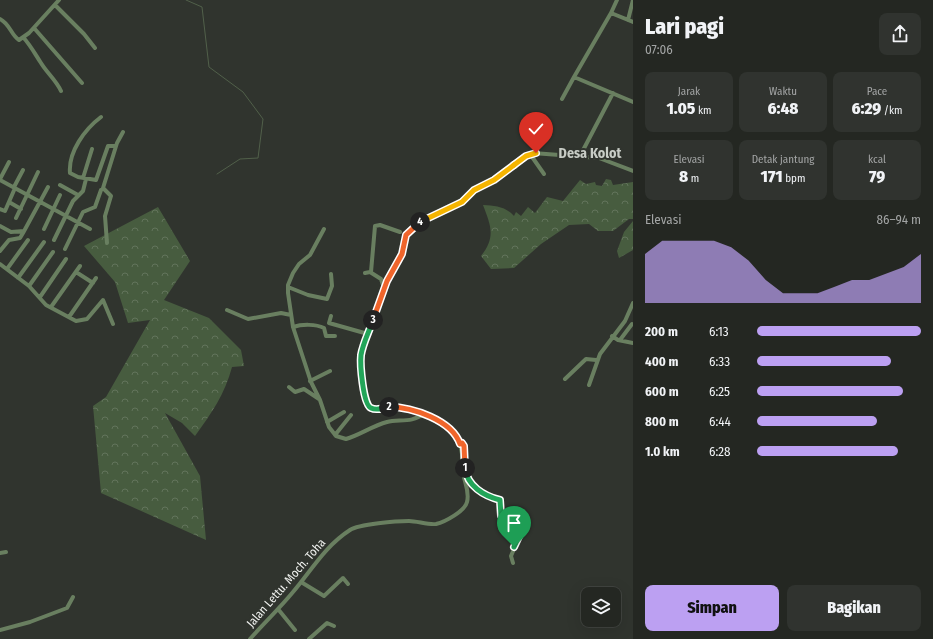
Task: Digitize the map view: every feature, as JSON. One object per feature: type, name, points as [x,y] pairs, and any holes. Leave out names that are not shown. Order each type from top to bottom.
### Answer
[{"type":"street","points":[[0,19],[6,23],[18,40],[34,28],[59,0]]},
{"type":"street","points":[[628,20],[633,0]]},
{"type":"street","points":[[562,99],[611,13],[616,1]]},
{"type":"street","points":[[55,6],[84,34],[95,48]]},
{"type":"street","points":[[611,13],[633,22]]},
{"type":"street","points":[[34,28],[82,83]]},
{"type":"street","points":[[23,37],[34,49],[42,65],[53,77],[61,91]]},
{"type":"street","points":[[574,77],[633,102]]},
{"type":"street","points":[[580,156],[613,94]]},
{"type":"street","points":[[101,117],[92,123],[83,134],[72,161],[70,173],[85,179],[97,179],[108,146],[116,146]]},
{"type":"street","points":[[107,244],[104,216],[111,196],[103,188],[122,132]]},
{"type":"street","points":[[54,240],[78,195],[82,191],[92,149]]},
{"type":"street","points":[[513,563],[511,556],[522,530],[507,523],[501,516],[500,500],[489,497],[472,485],[465,472],[464,446],[462,443],[460,444],[447,428],[435,419],[423,414],[396,407],[376,410],[367,405],[361,358],[368,334],[384,288],[402,254],[406,235],[422,220],[462,202],[474,190],[494,180],[518,161],[530,154],[542,153],[580,156],[605,160],[633,171]]},
{"type":"street","points":[[530,154],[544,174]]},
{"type":"street","points":[[9,162],[0,181],[54,208],[90,229]]},
{"type":"street","points":[[0,209],[5,211],[23,170]]},
{"type":"street","points":[[16,218],[38,172]]},
{"type":"street","points":[[60,185],[78,195]]},
{"type":"street","points":[[0,252],[9,240],[20,238],[48,187]]},
{"type":"street","points":[[65,249],[84,210],[95,207],[101,190]]},
{"type":"street","points":[[44,229],[60,194]]},
{"type":"street","points":[[9,202],[21,209]]},
{"type":"street","points":[[371,272],[375,226],[380,225],[400,232]]},
{"type":"street","points":[[0,226],[10,232],[24,232]]},
{"type":"street","points":[[324,230],[310,255],[296,268],[288,287],[291,315],[312,381],[329,422],[336,434],[341,439],[346,440],[380,424],[393,421],[404,421],[423,414]]},
{"type":"street","points":[[7,269],[28,240]]},
{"type":"street","points":[[18,278],[44,242]]},
{"type":"street","points":[[29,286],[53,252]]},
{"type":"street","points":[[40,297],[66,260]]},
{"type":"street","points":[[0,264],[29,286],[51,307],[79,322],[87,320],[102,300],[113,324]]},
{"type":"street","points":[[51,307],[80,266]]},
{"type":"street","points":[[76,272],[93,283]]},
{"type":"street","points":[[366,273],[371,272],[381,279],[384,288]]},
{"type":"street","points":[[288,287],[308,295],[327,299],[332,286],[331,274]]},
{"type":"street","points":[[70,317],[96,278]]},
{"type":"street","points":[[589,385],[596,360],[625,320],[633,303]]},
{"type":"street","points":[[227,310],[248,319],[281,313],[291,315]]},
{"type":"street","points":[[332,316],[329,323],[368,334]]},
{"type":"street","points":[[620,340],[632,324]]},
{"type":"street","points":[[295,326],[323,327],[326,336],[335,336]]},
{"type":"street","points":[[612,336],[620,340],[633,342]]},
{"type":"street","points":[[566,379],[584,360],[596,360]]},
{"type":"street","points":[[312,381],[330,371]]},
{"type":"street","points":[[289,387],[295,392],[304,389],[319,399]]},
{"type":"street","points":[[329,422],[344,412]]},
{"type":"street","points":[[336,434],[351,415]]},
{"type":"street","name":"Jalan Lettu. Moch. Toha","points":[[250,639],[301,582],[322,554],[352,529],[391,522],[421,521],[436,524],[464,507],[468,501],[460,444]]},
{"type":"street","points":[[0,552],[6,552]]},
{"type":"street","points":[[301,582],[324,596],[343,578],[348,584]]},
{"type":"street","points":[[0,630],[30,622],[67,608],[73,597]]},
{"type":"street","points":[[278,609],[295,630]]},
{"type":"street","points":[[309,639],[327,623],[334,626]]},
{"type":"green space","points":[[606,179],[611,180],[613,185],[633,182],[633,219],[629,219],[613,231],[598,231],[589,224],[569,225],[541,244],[514,268],[491,269],[481,256],[489,243],[491,231],[483,205],[500,207],[507,210],[514,216],[516,212],[521,216],[528,207],[535,213],[547,197],[563,201],[580,180],[586,184],[595,182],[596,185],[602,186]]},
{"type":"green space","points":[[158,207],[190,261],[164,300],[209,318],[241,350],[244,366],[232,367],[226,386],[212,412],[195,436],[182,423],[165,413],[200,476],[206,540],[101,493],[93,406],[106,397],[150,320],[128,323],[115,282],[84,246]]},
{"type":"green space","points":[[633,221],[633,250],[619,258],[617,251],[624,232]]},
{"type":"waterway","points":[[186,0],[202,7],[209,67],[243,92],[263,119],[258,158],[240,159],[217,174]]},
{"type":"district","name":"Desa Kolot","points":[[590,153]]},
{"type":"route","points":[[514,547],[522,530],[507,523],[501,516],[500,500],[489,497],[472,485],[465,472],[464,446],[462,443],[460,444],[451,431],[429,416],[396,407],[387,407],[376,410],[367,405],[364,390],[361,354],[387,281],[400,260],[404,250],[405,237],[407,233],[422,220],[444,212],[462,202],[474,190],[494,180],[523,158],[530,154],[536,153]]}]
